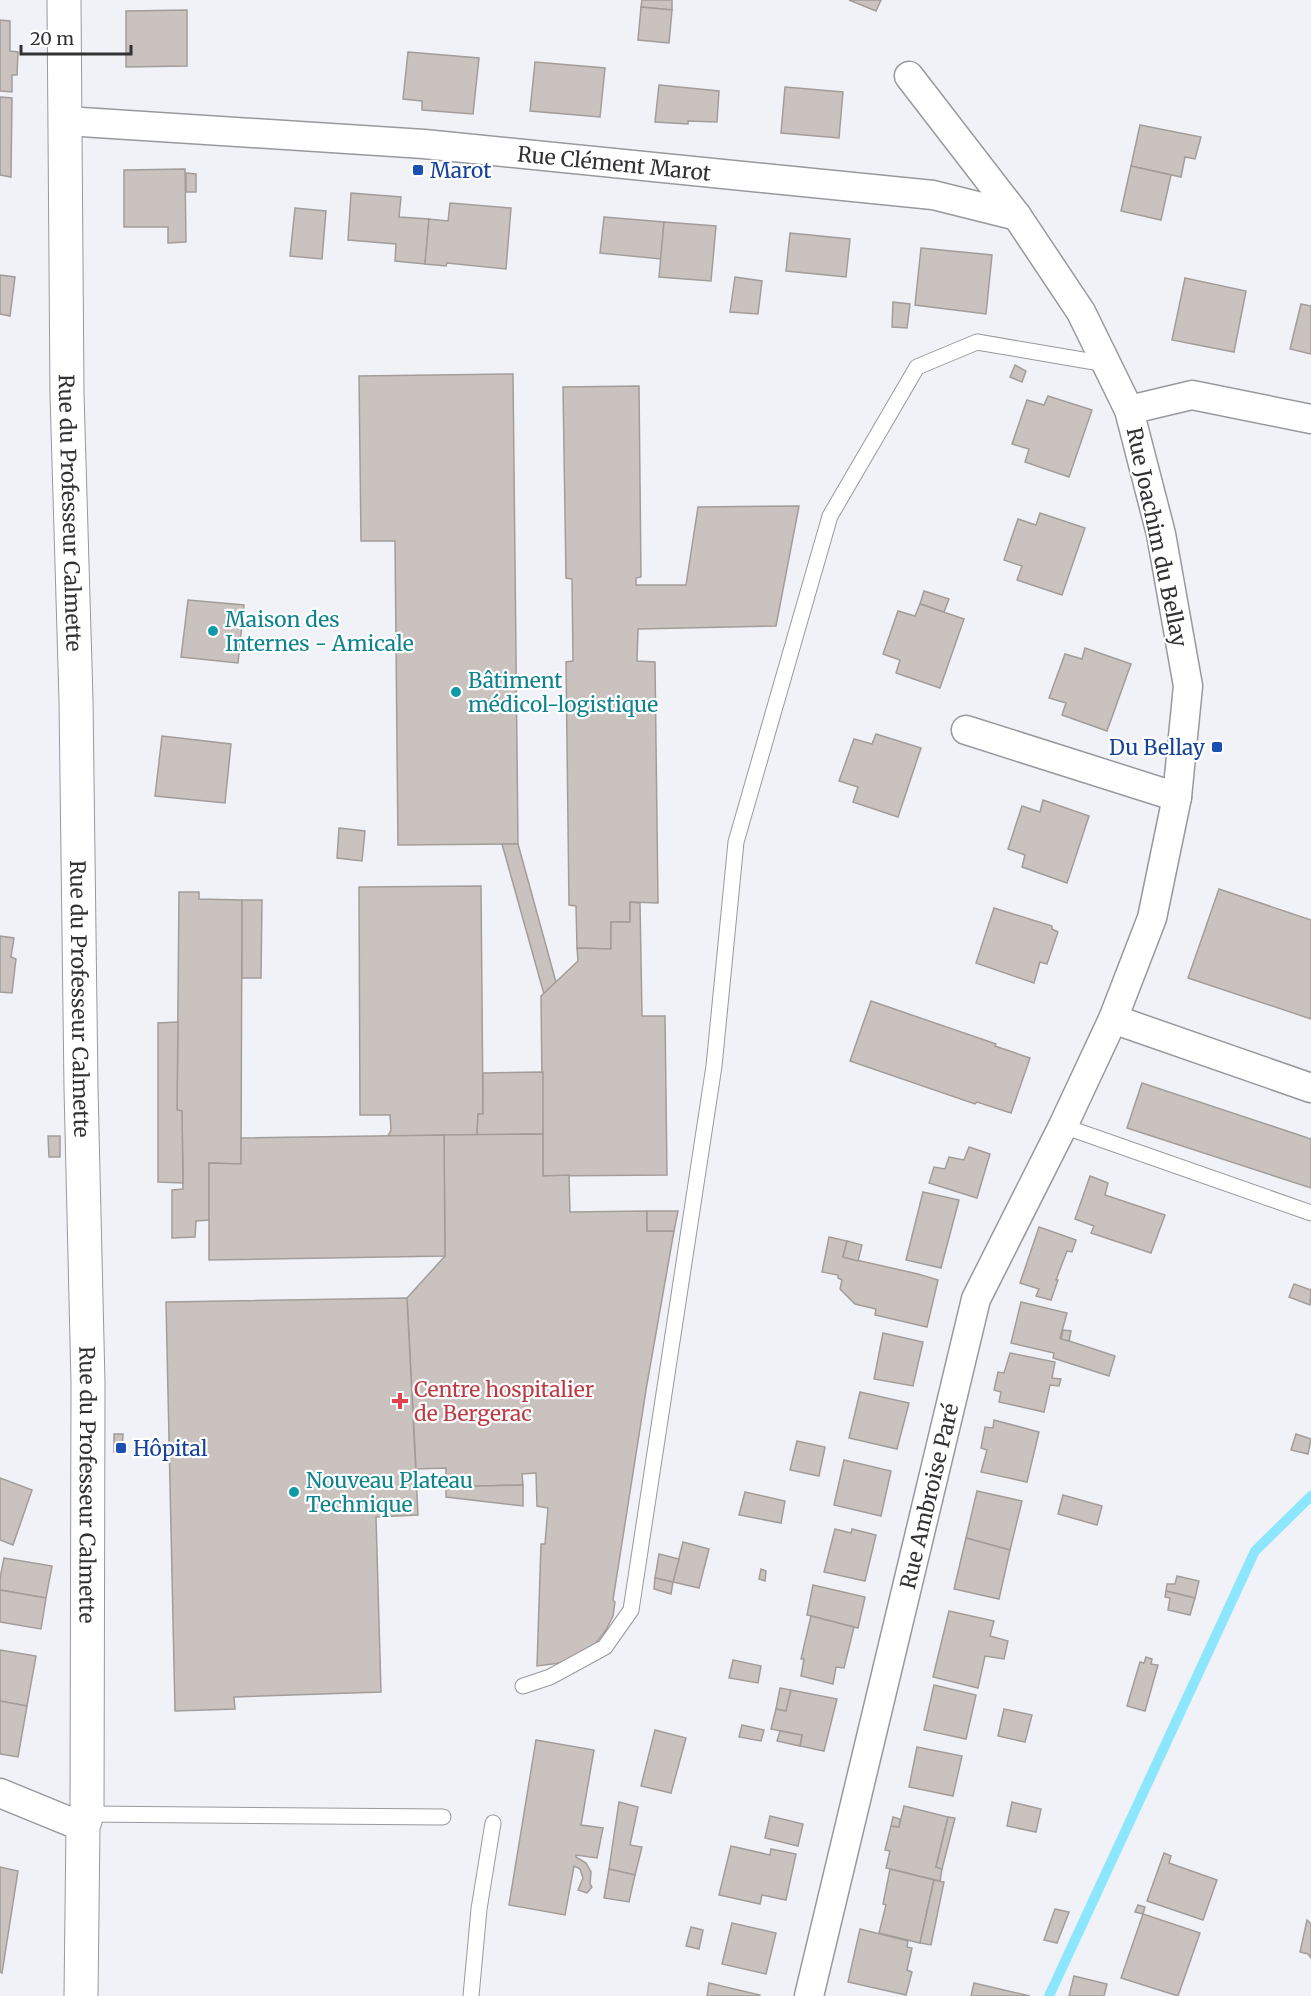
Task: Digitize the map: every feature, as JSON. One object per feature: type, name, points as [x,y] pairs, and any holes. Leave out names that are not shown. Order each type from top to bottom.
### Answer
[{"type":"main road","name":"Rue du Professeur Calmette","points":[[64,0],[67,394],[76,700],[81,1088],[88,1383],[85,1820],[81,1996]]},
{"type":"street","name":"Rue Joachim du Bellay","points":[[909,76],[1017,216],[1081,312],[1129,410],[1161,534],[1188,686],[1177,797],[1152,918],[1113,1019]]},
{"type":"street","name":"Rue Clément Marot","points":[[66,121],[424,144],[933,195],[1017,216]]},
{"type":"street","points":[[1129,410],[1192,395],[1311,420]]},
{"type":"street","points":[[966,730],[1177,797]]},
{"type":"street","points":[[1113,1019],[1311,1088]]},
{"type":"street","name":"Rue Ambroise Paré","points":[[809,1996],[976,1299],[1063,1126],[1113,1019]]},
{"type":"street","points":[[0,1793],[85,1820]]},
{"type":"lane","points":[[523,1686],[550,1677],[605,1647],[631,1610],[714,1066],[736,842],[830,516],[917,367],[977,342],[1106,364]]},
{"type":"lane","points":[[1063,1126],[1311,1213]]},
{"type":"lane","points":[[85,1820],[443,1817]]},
{"type":"lane","points":[[471,1996],[479,1909],[493,1823]]},
{"type":"building","points":[[642,0],[672,0],[672,10],[641,7]]},
{"type":"building","points":[[849,0],[881,0],[876,11]]},
{"type":"building","points":[[641,7],[672,10],[669,43],[638,40]]},
{"type":"building","points":[[187,10],[187,66],[126,67],[126,11]]},
{"type":"building","points":[[0,20],[10,21],[10,51],[18,52],[17,75],[12,75],[12,92],[0,91]]},
{"type":"building","points":[[408,52],[479,58],[473,114],[422,110],[422,101],[403,99]]},
{"type":"building","points":[[535,62],[605,68],[600,117],[530,111]]},
{"type":"building","points":[[659,85],[719,91],[717,122],[688,121],[688,124],[655,122]]},
{"type":"building","points":[[785,87],[843,92],[839,138],[781,133]]},
{"type":"building","points":[[0,97],[12,98],[11,177],[0,175]]},
{"type":"building","points":[[1140,125],[1201,137],[1195,159],[1185,157],[1181,177],[1131,166]]},
{"type":"building","points":[[1131,166],[1171,175],[1161,220],[1121,211]]},
{"type":"building","points":[[185,169],[186,242],[168,243],[168,227],[124,227],[124,170]]},
{"type":"building","points":[[186,173],[196,174],[196,192],[186,192]]},
{"type":"building","points":[[351,193],[401,197],[399,217],[429,219],[425,264],[395,261],[396,244],[348,240]]},
{"type":"building","points":[[450,203],[511,208],[506,269],[447,263],[446,266],[425,264],[429,219],[448,221]]},
{"type":"building","points":[[295,208],[326,211],[322,259],[290,256]]},
{"type":"building","points":[[604,217],[664,222],[661,259],[600,253]]},
{"type":"building","points":[[664,222],[716,226],[711,281],[659,277]]},
{"type":"building","points":[[790,233],[850,239],[846,277],[786,271]]},
{"type":"building","points":[[921,248],[992,255],[986,314],[915,305]]},
{"type":"building","points":[[0,275],[15,277],[10,316],[0,314]]},
{"type":"building","points":[[735,277],[762,281],[758,314],[730,312]]},
{"type":"building","points":[[1185,278],[1246,291],[1234,352],[1172,340]]},
{"type":"building","points":[[893,302],[910,304],[907,328],[892,327]]},
{"type":"building","points":[[1301,304],[1311,306],[1311,354],[1290,349]]},
{"type":"building","points":[[1015,365],[1026,371],[1022,382],[1010,377]]},
{"type":"building","name":"Bâtiment médicol-logistique","points":[[513,374],[518,844],[398,845],[395,541],[361,541],[359,376]]},
{"type":"building","points":[[639,386],[641,577],[636,578],[636,585],[686,585],[698,507],[799,506],[776,626],[638,629],[637,661],[655,662],[658,903],[630,902],[630,922],[611,922],[611,949],[577,948],[576,906],[569,905],[566,662],[573,661],[572,579],[566,578],[563,387]]},
{"type":"building","points":[[1048,396],[1092,410],[1069,477],[1025,462],[1029,449],[1012,444],[1027,400],[1044,405]]},
{"type":"building","points":[[1040,513],[1085,528],[1062,595],[1017,580],[1022,566],[1004,560],[1018,519],[1036,525]]},
{"type":"building","points":[[924,591],[949,599],[944,612],[920,604]]},
{"type":"building","name":"Maison des Internes - Amicale","points":[[188,600],[244,605],[238,663],[181,657]]},
{"type":"building","points":[[920,604],[964,619],[940,688],[896,673],[900,660],[883,654],[898,611],[915,616]]},
{"type":"building","points":[[1085,648],[1131,664],[1107,731],[1062,715],[1066,703],[1049,698],[1065,654],[1082,659]]},
{"type":"building","points":[[876,734],[921,748],[898,817],[853,802],[858,787],[839,781],[854,739],[872,744]]},
{"type":"building","points":[[162,736],[231,744],[225,803],[155,796]]},
{"type":"building","points":[[1043,800],[1089,816],[1067,883],[1022,867],[1025,855],[1008,849],[1022,806],[1040,812]]},
{"type":"building","points":[[339,828],[365,831],[362,861],[337,858]]},
{"type":"building","points":[[502,844],[518,844],[556,982],[544,994]]},
{"type":"building","points":[[481,886],[483,1114],[478,1114],[477,1135],[388,1136],[391,1130],[390,1115],[360,1115],[359,887]]},
{"type":"building","points":[[1219,889],[1311,920],[1311,1019],[1188,978]]},
{"type":"building","points":[[179,892],[199,892],[199,899],[242,900],[241,1164],[209,1163],[209,1220],[196,1221],[195,1237],[172,1238],[172,1190],[183,1189],[182,1111],[177,1110]]},
{"type":"building","points":[[242,900],[262,900],[261,978],[242,978]]},
{"type":"building","points":[[630,902],[640,903],[642,1016],[665,1016],[667,1175],[543,1176],[541,996],[578,961],[577,948],[611,949],[611,922],[630,922]]},
{"type":"building","points":[[994,908],[1052,926],[1052,929],[1058,932],[1047,964],[1040,962],[1034,983],[976,963]]},
{"type":"building","points":[[0,936],[14,938],[11,957],[16,959],[12,993],[0,992]]},
{"type":"building","points":[[871,1001],[1030,1058],[1011,1113],[977,1102],[975,1104],[850,1061]]},
{"type":"building","points":[[178,1022],[177,1110],[182,1111],[183,1183],[158,1182],[158,1023]]},
{"type":"building","points":[[543,1072],[543,1134],[477,1135],[478,1114],[483,1114],[483,1073]]},
{"type":"building","points":[[1142,1083],[1311,1139],[1311,1188],[1127,1128]]},
{"type":"building","points":[[543,1134],[543,1176],[569,1175],[570,1212],[647,1211],[647,1231],[674,1231],[647,1384],[613,1600],[615,1602],[613,1616],[596,1643],[578,1656],[560,1663],[537,1666],[541,1544],[545,1544],[548,1508],[537,1506],[536,1473],[522,1474],[523,1485],[446,1487],[446,1468],[416,1469],[407,1298],[445,1256],[444,1135]]},
{"type":"building","points":[[444,1135],[445,1256],[209,1260],[209,1163],[241,1164],[241,1138]]},
{"type":"building","points":[[48,1136],[60,1136],[60,1157],[49,1157]]},
{"type":"building","points":[[969,1147],[990,1154],[977,1198],[929,1183],[934,1167],[945,1169],[949,1157],[964,1160]]},
{"type":"building","points":[[1090,1176],[1108,1183],[1105,1195],[1165,1215],[1151,1253],[1091,1233],[1094,1226],[1075,1219]]},
{"type":"building","points":[[923,1192],[959,1200],[941,1268],[906,1260]]},
{"type":"building","points":[[647,1211],[678,1211],[674,1231],[647,1231]]},
{"type":"building","points":[[1039,1227],[1076,1240],[1072,1252],[1067,1251],[1051,1300],[1036,1296],[1039,1289],[1020,1283]]},
{"type":"building","points":[[829,1237],[847,1241],[843,1257],[938,1280],[927,1327],[875,1315],[876,1309],[855,1304],[840,1289],[842,1280],[838,1278],[838,1275],[822,1272]]},
{"type":"building","points":[[847,1241],[862,1245],[858,1261],[843,1257]]},
{"type":"building","points":[[1294,1284],[1311,1290],[1310,1305],[1289,1297]]},
{"type":"building","name":"Nouveau Plateau Technique","points":[[407,1298],[418,1515],[376,1517],[381,1692],[234,1697],[235,1709],[175,1711],[166,1302]]},
{"type":"building","points":[[1021,1302],[1067,1313],[1060,1338],[1115,1356],[1109,1376],[1053,1358],[1054,1353],[1011,1343]]},
{"type":"building","points":[[1063,1330],[1071,1331],[1069,1341],[1061,1339]]},
{"type":"building","points":[[883,1333],[923,1342],[913,1386],[874,1379]]},
{"type":"building","points":[[1010,1353],[1055,1362],[1052,1378],[1061,1379],[1059,1386],[1050,1385],[1044,1412],[999,1402],[1001,1392],[994,1390],[998,1372],[1004,1373]]},
{"type":"building","points":[[860,1392],[909,1403],[897,1449],[849,1438]]},
{"type":"building","points":[[994,1420],[1039,1432],[1027,1482],[981,1472],[987,1450],[981,1448],[985,1427],[993,1428]]},
{"type":"building","points":[[114,1434],[123,1434],[122,1452],[114,1452]]},
{"type":"building","points":[[1296,1434],[1311,1439],[1308,1454],[1291,1450]]},
{"type":"building","points":[[797,1441],[825,1447],[819,1476],[790,1470]]},
{"type":"building","points":[[844,1460],[891,1471],[881,1516],[834,1505]]},
{"type":"building","points":[[0,1478],[32,1490],[13,1545],[0,1540]]},
{"type":"building","points":[[523,1485],[523,1506],[446,1497],[446,1487]]},
{"type":"building","points":[[977,1491],[1022,1501],[1010,1550],[966,1538]]},
{"type":"building","points":[[745,1492],[785,1501],[781,1523],[739,1515]]},
{"type":"building","points":[[1063,1495],[1102,1506],[1097,1525],[1058,1514]]},
{"type":"building","points":[[835,1529],[851,1533],[852,1529],[876,1535],[865,1581],[824,1572]]},
{"type":"building","points":[[966,1538],[1010,1550],[999,1599],[954,1589]]},
{"type":"building","points":[[683,1542],[709,1549],[699,1588],[673,1582]]},
{"type":"building","points":[[659,1554],[679,1559],[673,1582],[655,1578]]},
{"type":"building","points":[[4,1558],[52,1566],[46,1598],[0,1590]]},
{"type":"building","points":[[761,1569],[766,1571],[765,1581],[759,1579]]},
{"type":"building","points":[[1177,1576],[1199,1581],[1195,1598],[1166,1591],[1167,1584],[1175,1584]]},
{"type":"building","points":[[655,1578],[673,1582],[671,1594],[654,1589]]},
{"type":"building","points":[[813,1585],[865,1597],[858,1628],[807,1615]]},
{"type":"building","points":[[0,1590],[46,1598],[41,1629],[0,1622]]},
{"type":"building","points":[[1166,1591],[1195,1598],[1190,1615],[1168,1610],[1170,1598],[1165,1597]]},
{"type":"building","points":[[949,1611],[994,1621],[990,1636],[1008,1641],[1004,1659],[985,1656],[978,1688],[933,1677]]},
{"type":"building","points":[[811,1616],[854,1627],[844,1668],[836,1667],[833,1684],[801,1676],[804,1659],[801,1659]]},
{"type":"building","points":[[0,1650],[36,1656],[27,1706],[0,1701]]},
{"type":"building","points":[[1146,1657],[1152,1659],[1151,1664],[1158,1665],[1145,1711],[1127,1706],[1140,1662],[1144,1663]]},
{"type":"building","points":[[733,1660],[761,1666],[758,1683],[729,1678]]},
{"type":"building","points":[[934,1685],[976,1695],[966,1739],[924,1730]]},
{"type":"building","points":[[780,1688],[791,1690],[786,1711],[776,1709]]},
{"type":"building","points":[[791,1690],[837,1699],[824,1751],[800,1746],[802,1735],[771,1729],[776,1709],[786,1711]]},
{"type":"building","points":[[0,1701],[27,1706],[18,1757],[0,1754]]},
{"type":"building","points":[[1004,1709],[1032,1715],[1025,1742],[998,1736]]},
{"type":"building","points":[[742,1725],[764,1730],[761,1741],[739,1737]]},
{"type":"building","points":[[655,1730],[686,1738],[671,1793],[641,1786]]},
{"type":"building","points":[[780,1731],[802,1735],[800,1746],[777,1741]]},
{"type":"building","points":[[536,1740],[594,1750],[581,1825],[603,1828],[597,1858],[576,1855],[586,1863],[591,1872],[592,1887],[587,1893],[578,1890],[583,1878],[580,1869],[574,1866],[565,1915],[509,1905]]},
{"type":"building","points":[[917,1747],[962,1756],[953,1796],[909,1787]]},
{"type":"building","points":[[619,1802],[638,1807],[630,1845],[642,1847],[635,1875],[609,1869]]},
{"type":"building","points":[[1012,1802],[1041,1809],[1036,1832],[1007,1826]]},
{"type":"building","points":[[904,1806],[948,1817],[936,1867],[942,1869],[940,1881],[886,1868],[890,1851],[885,1850],[891,1826],[899,1827]]},
{"type":"building","points":[[770,1816],[803,1824],[798,1846],[765,1838]]},
{"type":"building","points":[[893,1817],[900,1819],[899,1827],[891,1826]]},
{"type":"building","points":[[948,1817],[955,1818],[942,1869],[936,1867]]},
{"type":"building","points":[[731,1846],[770,1855],[771,1849],[796,1854],[786,1900],[762,1895],[760,1904],[719,1895]]},
{"type":"building","points":[[1164,1853],[1171,1856],[1169,1863],[1217,1880],[1203,1920],[1147,1901]]},
{"type":"building","points":[[0,1867],[18,1871],[2,1973],[0,1972]]},
{"type":"building","points":[[609,1869],[635,1875],[629,1902],[604,1898]]},
{"type":"building","points":[[890,1869],[934,1880],[920,1943],[879,1933],[886,1905],[883,1904]]},
{"type":"building","points":[[934,1880],[944,1882],[931,1945],[920,1943]]},
{"type":"building","points":[[1138,1905],[1145,1907],[1143,1914],[1135,1912]]},
{"type":"building","points":[[1055,1909],[1069,1912],[1057,1943],[1044,1940]]},
{"type":"building","points":[[1143,1914],[1200,1933],[1178,1996],[1121,1978]]},
{"type":"building","points":[[1307,1920],[1311,1924],[1311,1958],[1308,1954],[1300,1952]]},
{"type":"building","points":[[732,1923],[776,1933],[766,1974],[722,1964]]},
{"type":"building","points":[[691,1927],[703,1930],[699,1949],[686,1946]]},
{"type":"building","points":[[860,1929],[908,1941],[907,1947],[912,1948],[907,1970],[912,1972],[906,1995],[848,1982]]},
{"type":"building","points":[[1074,1976],[1107,1984],[1104,1996],[1069,1996]]},
{"type":"building","points":[[709,1983],[760,1995],[760,1996],[707,1996]]},
{"type":"building","points":[[974,1983],[1030,1996],[971,1996]]},
{"type":"waterway","points":[[1049,1996],[1255,1551],[1311,1496]]},
{"type":"place","name":"Marot","points":[[418,170]]},
{"type":"place","name":"Maison des Internes - Amicale","points":[[213,631]]},
{"type":"place","name":"Bâtiment médicol-logistique","points":[[456,692]]},
{"type":"place","name":"Du Bellay","points":[[1217,747]]},
{"type":"place","name":"Centre hospitalier de Bergerac","points":[[400,1401]]},
{"type":"place","name":"Hôpital","points":[[121,1448]]},
{"type":"place","name":"Nouveau Plateau Technique","points":[[294,1492]]}]
